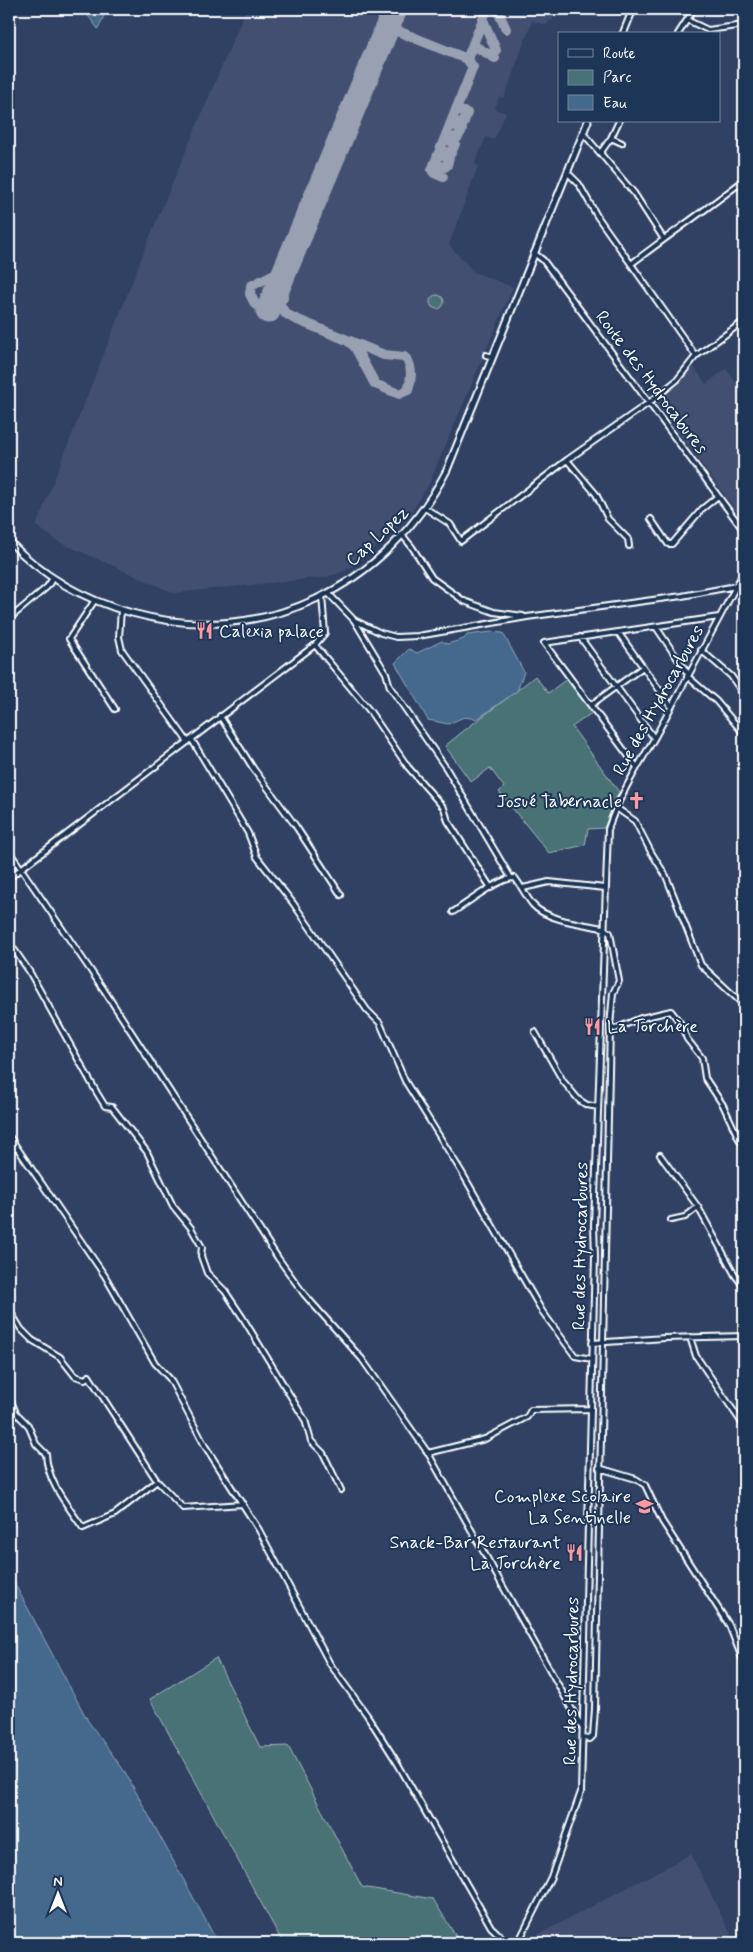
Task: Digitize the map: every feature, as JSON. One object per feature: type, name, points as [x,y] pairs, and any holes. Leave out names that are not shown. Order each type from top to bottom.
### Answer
[{"type":"street","points":[[624,32],[633,9]]},
{"type":"street","points":[[679,32],[694,9]]},
{"type":"street","points":[[687,20],[708,30],[744,25]]},
{"type":"street","name":"Cap Lopez","points":[[9,541],[28,560],[53,578],[95,600],[121,610],[164,620],[215,623],[271,614],[322,596],[366,570],[403,536],[425,508],[447,470],[588,122]]},
{"type":"street","points":[[601,152],[611,138],[619,122]]},
{"type":"street","points":[[583,133],[634,193],[663,238]]},
{"type":"street","points":[[611,138],[622,143]]},
{"type":"street","points":[[567,172],[579,184],[597,216],[696,356]]},
{"type":"street","points":[[631,264],[663,238],[698,217],[744,180]]},
{"type":"street","name":"Route des Hydrocabures","points":[[534,253],[543,260],[744,531]]},
{"type":"street","points":[[425,508],[450,524],[461,541],[567,460],[650,402],[677,380],[696,356],[744,321]]},
{"type":"street","points":[[486,354],[493,357]]},
{"type":"street","points":[[567,460],[596,494],[608,519],[628,539],[629,546]]},
{"type":"street","points":[[651,519],[668,544],[672,544],[702,508],[718,496]]},
{"type":"street","points":[[403,536],[432,578],[464,601],[494,612],[527,617]]},
{"type":"street","name":"Rue des Hydrocarbures","points":[[518,1943],[551,1877],[581,1792],[596,1144],[608,829],[615,807],[636,766],[654,738],[744,571]]},
{"type":"street","points":[[9,619],[47,587],[53,578]]},
{"type":"street","points":[[354,620],[382,633],[396,637],[418,636],[527,617],[682,596],[736,586]]},
{"type":"street","points":[[328,593],[354,620],[386,673],[390,687],[446,768],[511,878],[515,878],[532,904],[543,914],[603,928],[610,933],[612,938],[619,971],[619,981],[613,993],[610,1026],[595,1709],[593,1736],[590,1739],[582,1738]]},
{"type":"street","points":[[9,878],[58,838],[315,646],[325,633],[322,596]]},
{"type":"street","points":[[95,600],[69,639],[115,709]]},
{"type":"street","points":[[121,610],[119,637],[122,650],[190,741],[248,833],[257,857],[293,902],[340,972],[380,1023],[405,1081],[461,1171],[542,1311],[575,1356],[592,1359]]},
{"type":"street","points":[[636,766],[544,643],[719,617]]},
{"type":"street","points":[[656,627],[688,675],[716,701],[744,734]]},
{"type":"street","points":[[618,632],[671,706]]},
{"type":"street","points":[[580,637],[654,738]]},
{"type":"street","points":[[315,646],[369,710],[408,767],[444,808],[448,821],[491,888]]},
{"type":"street","points":[[702,650],[731,676],[744,695]]},
{"type":"street","points":[[591,705],[643,667]]},
{"type":"street","points":[[220,716],[253,768],[286,812],[341,895]]},
{"type":"street","points":[[615,807],[635,821],[666,876],[701,965],[744,1006]]},
{"type":"street","points":[[9,851],[104,990],[278,1258],[304,1294],[362,1359],[428,1453],[583,1729]]},
{"type":"street","points":[[453,912],[511,878]]},
{"type":"street","points":[[523,888],[549,882],[605,888]]},
{"type":"street","points":[[9,942],[29,970],[106,1106],[112,1107],[147,1152],[172,1206],[191,1228],[202,1247],[201,1256],[207,1273],[225,1291],[243,1318],[305,1420],[311,1442],[322,1453],[341,1490]]},
{"type":"street","points":[[610,1026],[615,1028],[641,1018],[671,1011],[681,1024],[687,1039],[702,1058],[705,1078],[723,1104],[744,1146]]},
{"type":"street","points":[[535,1032],[563,1081],[579,1100],[587,1106],[598,1107]]},
{"type":"street","points":[[9,1136],[105,1276],[156,1362],[170,1379],[205,1446],[264,1538],[330,1664],[367,1715],[394,1757],[491,1927],[508,1943]]},
{"type":"street","points":[[596,1144],[607,1144]]},
{"type":"street","points":[[9,1148],[17,1149]]},
{"type":"street","points":[[660,1155],[698,1207],[735,1275],[744,1287]]},
{"type":"street","points":[[671,1220],[685,1217],[698,1207]]},
{"type":"street","points":[[9,1309],[21,1329],[32,1340],[60,1357],[75,1376],[85,1378],[89,1376],[157,1481],[183,1508],[243,1504]]},
{"type":"street","points":[[592,1343],[744,1336]]},
{"type":"street","points":[[690,1337],[696,1356],[744,1426]]},
{"type":"street","points":[[9,1396],[16,1413],[28,1425],[36,1444],[46,1454],[48,1470],[53,1481],[83,1528],[115,1514],[157,1481]]},
{"type":"street","points":[[428,1453],[485,1439],[527,1416],[531,1410],[591,1409]]},
{"type":"street","points":[[599,1468],[636,1479],[645,1485],[662,1521],[729,1624],[744,1664]]},
{"type":"shaded area","points":[[246,9],[556,9],[552,21],[549,20],[547,25],[532,21],[504,98],[499,97],[495,109],[506,113],[494,140],[486,137],[475,163],[478,166],[449,245],[474,272],[513,287],[429,484],[410,515],[357,564],[340,573],[327,577],[174,593],[59,542],[36,526],[153,229]]},
{"type":"shaded area","points":[[694,367],[706,384],[726,369],[744,393],[744,521],[655,401]]},
{"type":"shaded area","points":[[691,1854],[735,1943],[525,1943],[526,1941]]},
{"type":"green space","points":[[437,295],[442,297],[444,302],[442,307],[437,309],[432,307],[430,302],[432,297]]},
{"type":"green space","points":[[535,676],[548,693],[568,678],[593,712],[572,727],[619,792],[604,828],[588,829],[585,845],[549,853],[499,792],[504,787],[490,768],[471,782],[445,746]]},
{"type":"green space","points":[[216,1658],[260,1747],[288,1746],[362,1887],[433,1899],[460,1943],[283,1943],[150,1699]]},
{"type":"water","points":[[83,9],[107,9],[98,29]]},
{"type":"water","points":[[491,632],[503,633],[524,672],[517,691],[477,719],[464,717],[448,724],[428,720],[395,663],[409,649],[417,653],[442,641],[447,644],[464,639],[467,635]]},
{"type":"water","points":[[9,1573],[88,1721],[125,1772],[218,1943],[9,1943]]},
{"type":"taxiway","points":[[467,59],[487,9]]},
{"type":"taxiway","points":[[497,9],[506,29]]},
{"type":"taxiway","points":[[390,19],[395,30],[467,59],[473,67],[432,170],[443,177]]},
{"type":"taxiway","points":[[483,20],[496,50]]},
{"type":"taxiway","points":[[473,45],[495,58]]},
{"type":"taxiway","points":[[453,122],[463,124],[467,113],[457,110]]},
{"type":"taxiway","points":[[446,136],[457,138],[462,130],[461,127],[451,125]]},
{"type":"taxiway","points":[[442,153],[440,151],[451,153],[455,144],[445,139]]},
{"type":"taxiway","points":[[434,165],[445,167],[447,165],[449,157],[441,154]]},
{"type":"taxiway","points":[[283,298],[274,306],[263,307],[255,304],[250,294],[251,286],[286,268]]},
{"type":"taxiway","points":[[280,281],[282,289],[279,303],[285,313],[293,318],[384,355],[404,357],[409,364],[411,372],[408,390],[399,394],[375,384],[355,347],[348,341]]},
{"type":"runway","points":[[268,311],[395,9]]},
{"type":"place","name":"Calexia palace","points":[[205,631]]},
{"type":"place","name":"Josué Tabernacle","points":[[636,801]]},
{"type":"place","name":"La Torchère","points":[[593,1026]]},
{"type":"place","name":"Complexe Scolaire La Sentinelle","points":[[645,1506]]},
{"type":"place","name":"Snack-Bar Restaurant La Torchère","points":[[575,1552]]}]
